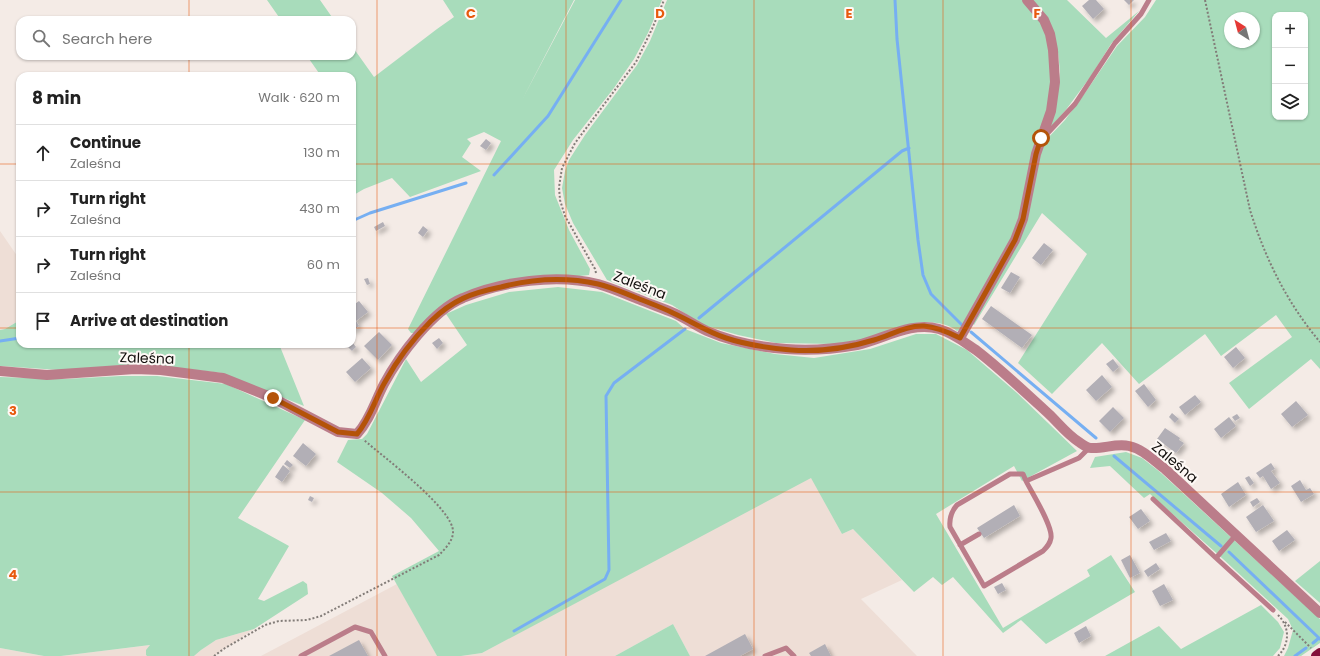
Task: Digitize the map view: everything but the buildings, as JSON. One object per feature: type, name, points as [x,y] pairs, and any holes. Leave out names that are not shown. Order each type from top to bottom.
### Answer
[{"type":"main road","points":[[1317,656],[1320,653]]},
{"type":"street","points":[[960,338],[1015,240],[1023,219],[1036,154],[1051,111],[1055,82],[1053,50],[1050,34],[1044,20],[1027,0]]},
{"type":"street","name":"Zaleśna","points":[[0,371],[47,375],[135,369],[161,370],[223,378],[273,398],[338,432],[357,434],[364,426],[384,383],[417,336],[447,307],[462,298],[510,284],[554,280],[572,280],[598,284],[674,313],[706,330],[726,338],[780,349],[804,351],[856,345],[909,328],[922,326],[948,332],[960,338],[1012,379],[1076,440],[1089,448],[1120,445],[1132,446],[1143,452],[1165,469],[1320,613]]},
{"type":"lane","points":[[1041,138],[1045,136],[1075,104],[1114,43],[1141,14],[1149,0]]},
{"type":"lane","points":[[1026,481],[1079,458],[1089,448]]},
{"type":"lane","points":[[1010,474],[1023,474],[1026,481],[1050,528],[1051,537],[1049,546],[984,586],[950,527],[952,512],[957,505],[1010,474]]},
{"type":"lane","points":[[1153,499],[1273,610]]},
{"type":"lane","points":[[960,545],[979,534]]},
{"type":"lane","points":[[1216,558],[1237,535]]},
{"type":"lane","points":[[301,656],[355,627],[371,632],[385,656]]},
{"type":"lane","points":[[765,656],[786,648],[794,656]]},
{"type":"path","points":[[598,284],[595,269],[574,235],[565,216],[559,187],[562,168],[575,143],[636,62],[664,0]]},
{"type":"path","points":[[1205,0],[1250,210],[1258,236],[1283,289],[1298,314],[1320,342]]},
{"type":"path","points":[[214,656],[265,625],[278,621],[307,620],[321,616],[439,555],[446,548],[453,533],[451,524],[445,514],[398,467],[357,434]]},
{"type":"path","points":[[1273,610],[1317,656]]},
{"type":"path","points":[[1278,656],[1286,644],[1287,630],[1284,621]]},
{"type":"shaded area","points":[[0,231],[16,254],[16,322],[5,329],[0,330]]},
{"type":"shaded area","points":[[811,477],[842,534],[853,529],[902,580],[861,599],[917,656],[690,656],[673,624],[615,656],[461,656],[482,653]]},
{"type":"shaded area","points":[[397,584],[437,656],[261,656]]},
{"type":"shaded area","points":[[254,629],[214,656],[194,656],[216,640]]},
{"type":"shaded area","points":[[151,645],[146,655],[147,656],[61,656]]},
{"type":"shaded area","points":[[0,648],[44,656],[0,656]]},
{"type":"green space","points":[[267,0],[320,0],[331,16],[278,16]]},
{"type":"green space","points":[[443,0],[574,0],[522,100],[575,0],[662,0],[648,33],[634,59],[614,88],[573,140],[554,170],[555,195],[569,230],[590,269],[589,275],[485,286],[415,333],[411,333],[408,329],[501,141],[484,132],[467,139],[471,143],[462,157],[481,171],[410,197],[392,178],[356,194],[356,72],[318,72],[310,60],[356,60],[356,52],[374,77],[454,17]]},
{"type":"green space","points":[[667,0],[1024,0],[1036,14],[1049,42],[1052,88],[1023,210],[1010,243],[959,330],[957,331],[943,324],[920,322],[861,340],[834,344],[776,343],[738,335],[703,325],[672,305],[607,280],[573,223],[565,204],[562,188],[565,171],[569,160],[585,135],[637,65],[650,41]]},
{"type":"green space","points":[[1030,0],[1067,0],[1106,38],[1139,11],[1111,44],[1091,76],[1065,111],[1049,129],[1058,91],[1060,72],[1058,52]]},
{"type":"green space","points":[[1156,0],[1320,0],[1320,369],[1311,359],[1249,409],[1229,383],[1292,337],[1276,315],[1221,356],[1205,334],[1139,384],[1102,343],[1052,394],[1018,363],[1087,254],[1042,213],[974,325],[972,323],[1014,250],[1038,156],[1046,140],[1065,120],[1117,46],[1145,17]]},
{"type":"green space","points":[[558,287],[602,292],[676,321],[685,329],[721,343],[775,354],[814,358],[870,349],[916,334],[936,334],[967,350],[1017,393],[1077,451],[1022,481],[1014,466],[936,514],[1003,628],[1090,576],[1087,570],[1111,555],[1135,592],[1046,644],[1021,620],[1003,633],[953,577],[942,585],[933,577],[914,592],[853,529],[842,534],[811,478],[482,653],[461,656],[437,656],[392,576],[439,551],[411,518],[382,493],[337,462],[348,440],[362,439],[367,434],[406,359],[421,382],[467,345],[446,314],[466,305],[509,292]]},
{"type":"green space","points":[[16,322],[16,348],[281,348],[304,406],[222,373],[143,364],[59,370],[0,366],[0,330],[5,329]]},
{"type":"green space","points":[[157,376],[226,384],[305,420],[238,518],[289,546],[258,599],[264,601],[303,581],[307,584],[308,594],[254,629],[216,640],[194,656],[147,656],[146,650],[150,645],[61,656],[44,656],[0,648],[0,377],[64,379]]},
{"type":"green space","points":[[1126,452],[1142,458],[1160,472],[1320,619],[1320,643],[1301,656],[1284,656],[1293,630],[1288,619],[1150,494],[1144,498],[1110,466],[1090,468],[1095,457]]},
{"type":"green space","points":[[1320,561],[1320,603],[1295,581]]},
{"type":"green space","points":[[1261,605],[1278,622],[1284,632],[1280,648],[1273,656],[1105,656],[1159,626],[1181,649]]},
{"type":"green space","points":[[673,624],[690,656],[615,656]]},
{"type":"waterway","points":[[494,175],[548,116],[621,0]]},
{"type":"waterway","points":[[895,0],[897,39],[923,275],[931,294],[962,325]]},
{"type":"waterway","points":[[699,318],[902,151],[909,148]]},
{"type":"waterway","points":[[356,219],[370,213],[466,183]]},
{"type":"waterway","points":[[514,631],[605,579],[609,570],[606,396],[614,383],[685,329]]},
{"type":"waterway","points":[[971,332],[1096,438]]},
{"type":"waterway","points":[[0,341],[16,339]]},
{"type":"waterway","points":[[1114,456],[1221,546]]},
{"type":"waterway","points":[[1229,552],[1320,639]]},
{"type":"waterway","points":[[1313,643],[1319,638]]},
{"type":"waterway","points":[[1295,656],[1306,648]]},
{"type":"route","points":[[273,398],[338,432],[357,434],[364,426],[384,383],[400,359],[417,336],[447,307],[462,298],[486,290],[510,284],[537,281],[572,280],[598,284],[674,313],[706,330],[726,338],[780,349],[804,351],[856,345],[909,328],[922,326],[937,328],[960,338],[1015,240],[1023,219],[1036,154],[1041,138]]}]
